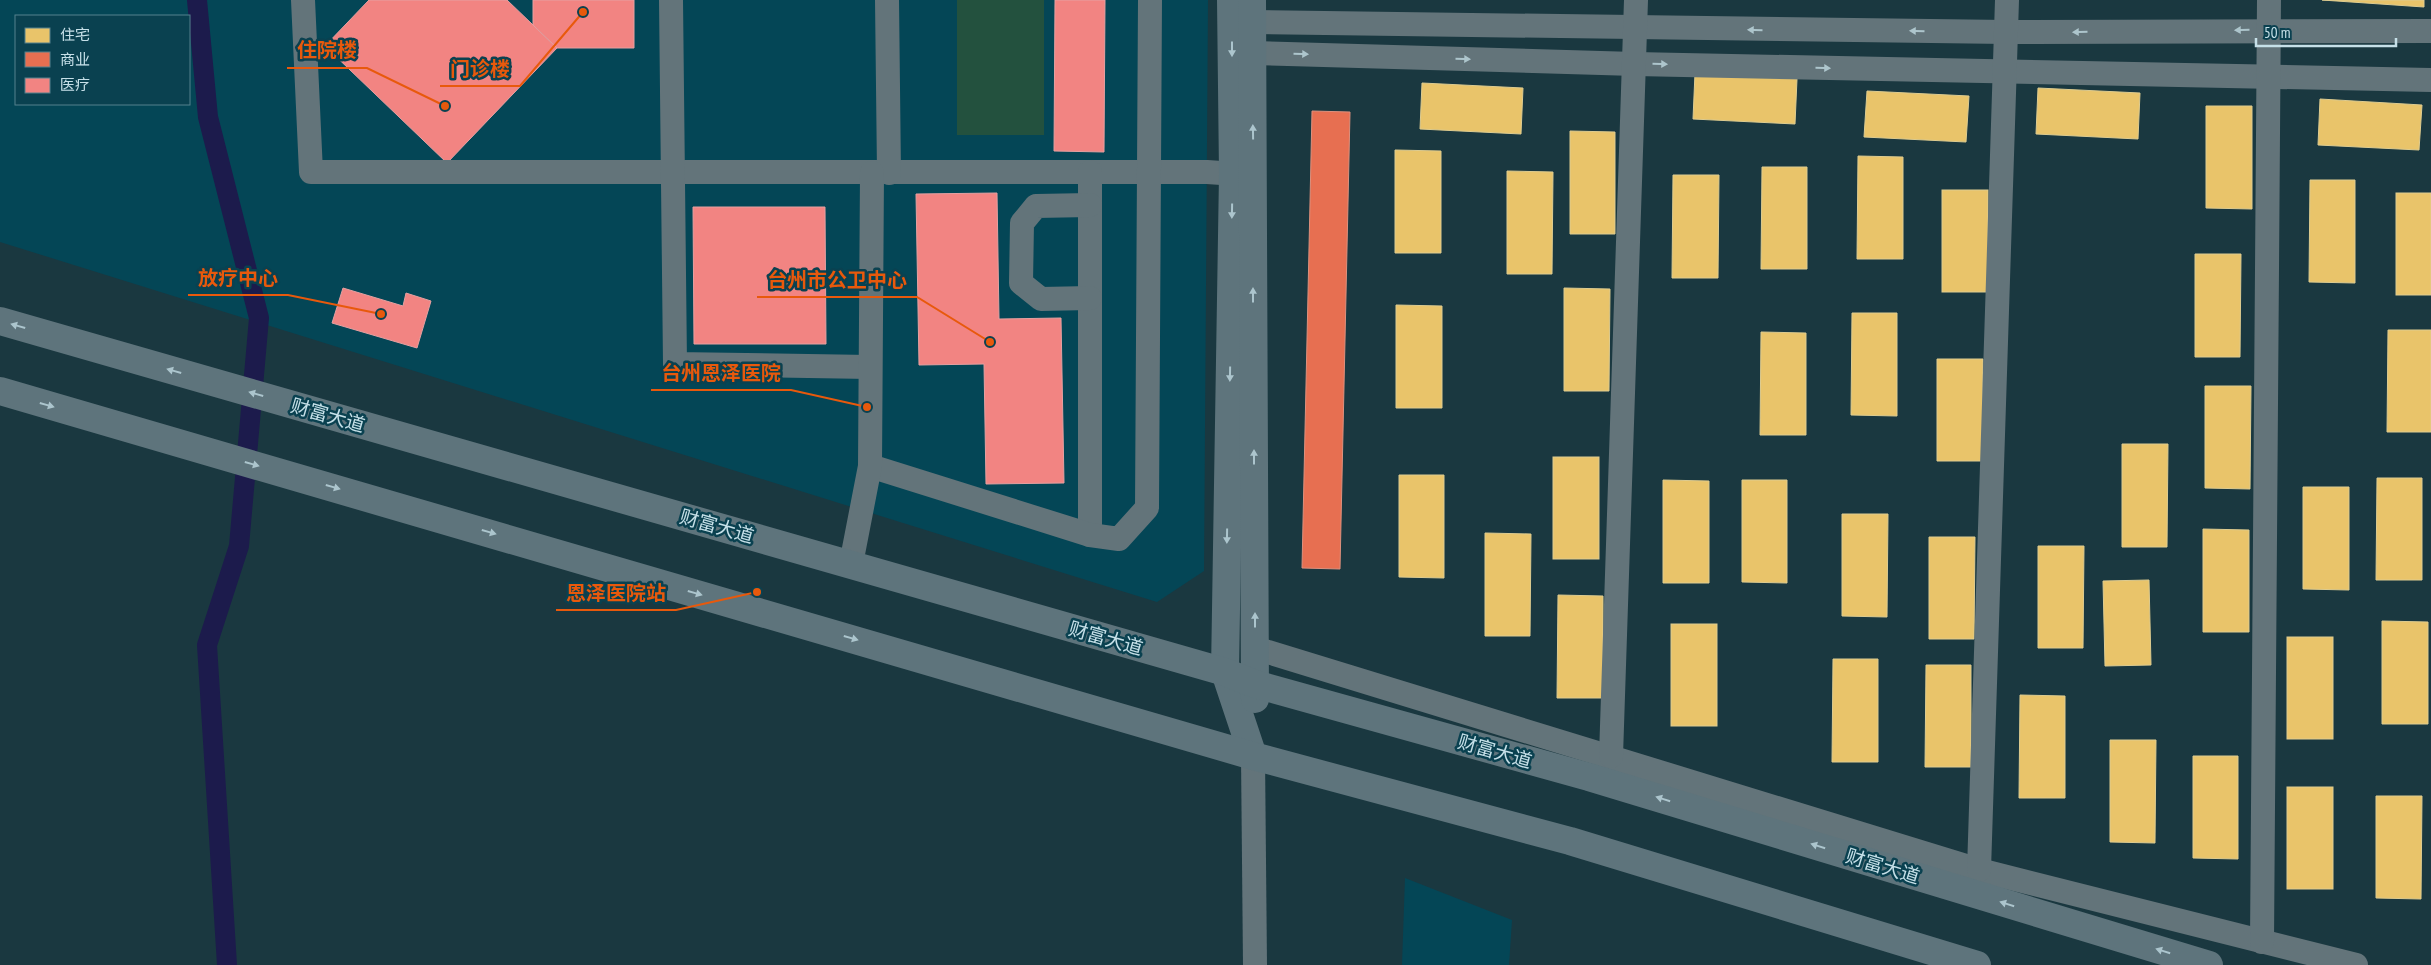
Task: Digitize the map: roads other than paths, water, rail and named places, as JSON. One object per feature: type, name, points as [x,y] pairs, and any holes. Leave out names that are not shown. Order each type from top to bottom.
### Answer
[{"type":"main road","points":[[1231,0],[1243,174],[1255,648],[1253,756]]},
{"type":"main road","points":[[1252,11],[1252,53],[1243,174],[1225,672],[1253,756]]},
{"type":"main road","name":"财富大道","points":[[0,321],[1225,672],[1255,684],[1589,777],[2209,965]]},
{"type":"main road","points":[[0,391],[1253,756],[1570,841],[1977,965]]},
{"type":"street","points":[[303,0],[311,172],[672,174],[1149,172],[1243,174]]},
{"type":"street","points":[[671,0],[675,364],[870,367]]},
{"type":"street","points":[[851,564],[870,466],[870,367],[887,0]]},
{"type":"street","points":[[870,466],[1090,535],[1119,539],[1147,508],[1150,0]]},
{"type":"street","points":[[1611,756],[1636,0]]},
{"type":"street","points":[[1980,870],[2007,0]]},
{"type":"street","points":[[2262,942],[2269,0]]},
{"type":"street","points":[[1252,11],[1635,28],[2007,32],[2431,31]]},
{"type":"street","points":[[1252,53],[1634,64],[2431,80]]},
{"type":"street","points":[[1090,172],[1090,535]]},
{"type":"street","points":[[1090,205],[1036,206],[1022,223],[1022,283],[1040,299],[1090,298]]},
{"type":"street","points":[[1255,648],[1980,870],[2356,965]]},
{"type":"street","points":[[1253,756],[1255,965]]},
{"type":"waterway","points":[[197,0],[208,117],[259,318],[239,546],[207,645],[227,965]]},
{"type":"place","name":"门诊楼","points":[[583,12]]},
{"type":"place","name":"住院楼","points":[[445,106]]},
{"type":"place","name":"放疗中心","points":[[381,314]]},
{"type":"place","name":"台州市公卫中心","points":[[990,342]]},
{"type":"place","name":"台州恩泽医院","points":[[867,407]]},
{"type":"place","name":"恩泽医院站","points":[[757,592]]}]
